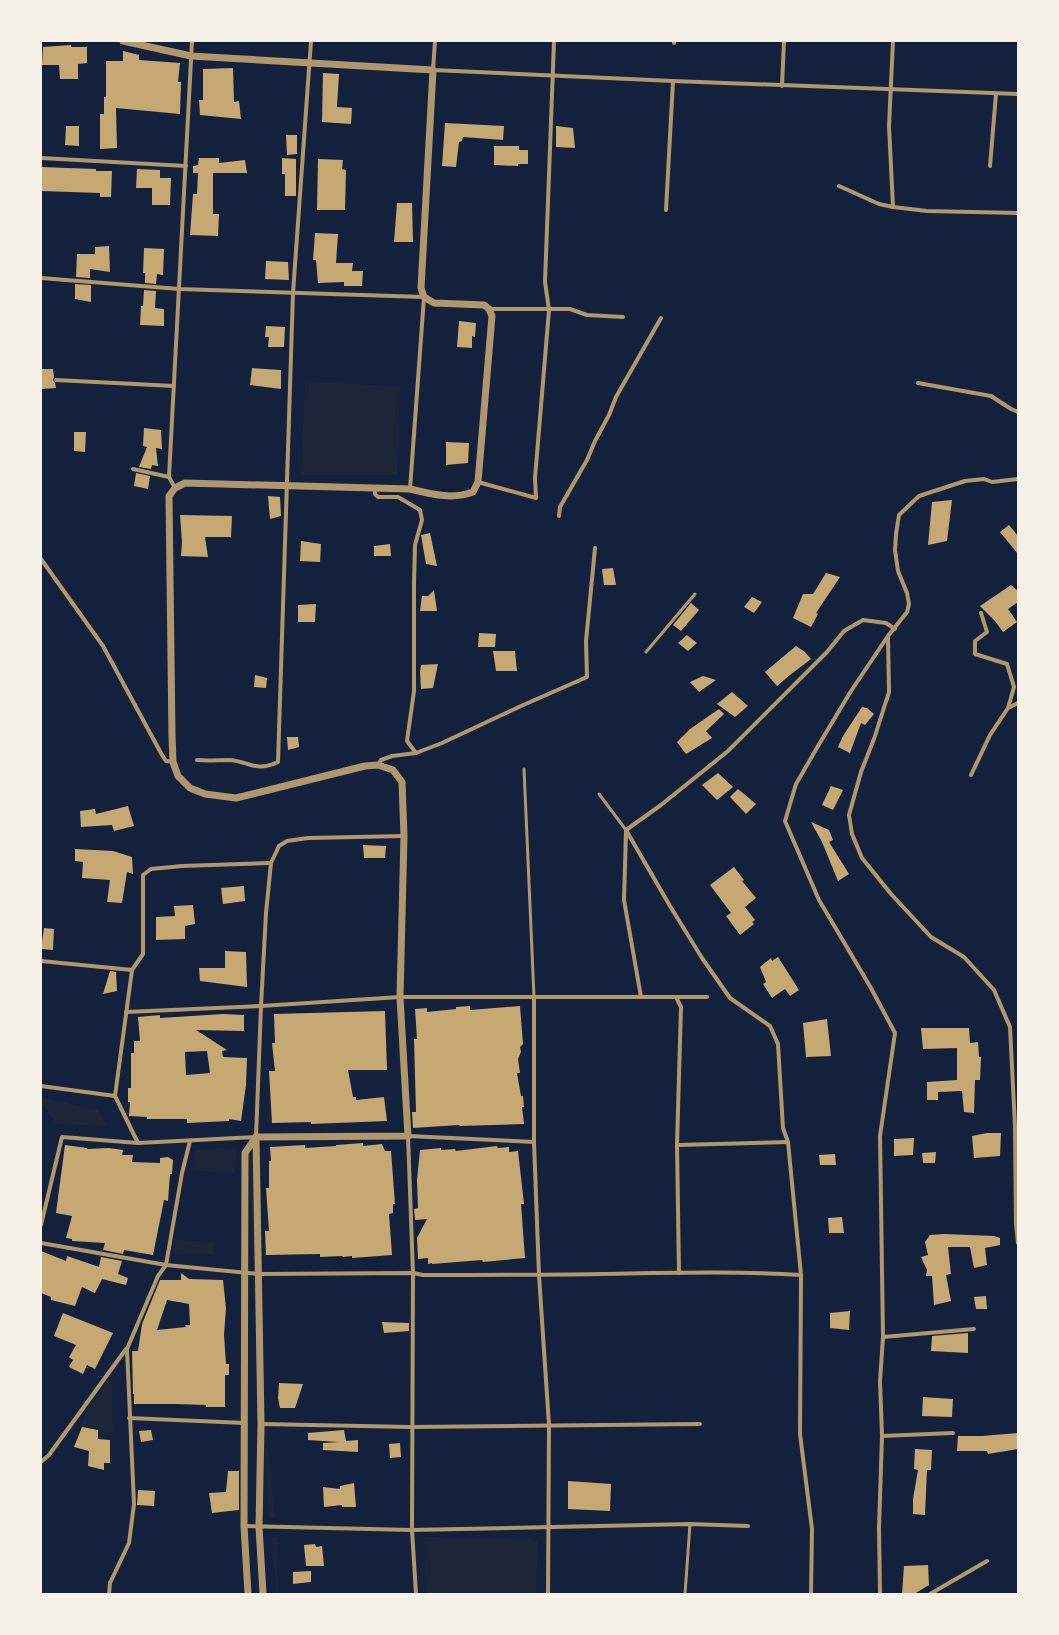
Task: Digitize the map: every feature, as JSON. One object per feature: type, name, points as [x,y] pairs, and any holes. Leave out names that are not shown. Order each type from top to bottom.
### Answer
[{"type":"street","points":[[123,41],[191,56],[433,70],[782,86],[892,88],[1018,94]]},
{"type":"street","points":[[174,488],[168,477],[192,41]]},
{"type":"street","points":[[197,760],[230,760],[252,767],[270,766],[278,762],[293,293],[311,41]]},
{"type":"street","points":[[410,489],[424,297],[421,288],[435,41]]},
{"type":"street","points":[[478,482],[536,498],[535,478],[549,310],[545,282],[554,41]]},
{"type":"street","points":[[782,86],[784,41]]},
{"type":"street","points":[[893,207],[889,126],[894,41]]},
{"type":"street","points":[[666,210],[673,81]]},
{"type":"street","points":[[990,166],[996,94]]},
{"type":"street","points":[[41,158],[186,166]]},
{"type":"street","points":[[839,186],[879,204],[893,207],[927,211],[1018,213]]},
{"type":"street","points":[[41,278],[179,289],[424,297],[434,303],[484,305],[490,309],[570,309],[587,315],[623,317]]},
{"type":"street","points":[[416,1594],[412,1530],[411,1427],[413,1273],[408,1136],[400,997],[404,836],[402,782],[393,770],[378,765],[365,766],[236,798],[205,794],[190,788],[178,776],[173,762],[172,736],[169,496],[174,488],[185,482],[410,489],[439,496],[463,496],[473,492],[478,482],[492,316],[490,309]]},
{"type":"street","points":[[559,516],[560,507],[587,460],[616,397],[661,318]]},
{"type":"street","points":[[56,380],[174,386]]},
{"type":"street","points":[[918,383],[991,396],[1011,410],[1018,412]]},
{"type":"street","points":[[133,468],[168,477]]},
{"type":"street","points":[[880,1594],[879,1528],[882,1436],[880,1381],[883,1337],[880,1136],[895,1034],[871,988],[819,900],[785,821],[796,784],[851,691],[888,636],[907,612],[909,604],[907,593],[898,570],[895,550],[899,515],[919,496],[965,481],[984,479],[992,482],[1018,479]]},
{"type":"street","points":[[375,488],[375,494],[378,497],[398,497],[420,510],[422,520],[415,545],[414,691],[407,741],[416,753]]},
{"type":"street","points":[[378,765],[381,760],[392,756],[416,753],[442,743],[587,677],[586,641],[595,548]]},
{"type":"street","points":[[41,559],[103,646],[162,755],[166,761],[173,762]]},
{"type":"street","points":[[972,775],[990,735],[1008,708],[1014,687],[1007,664],[975,654],[975,641],[987,632],[981,613]]},
{"type":"street","points":[[626,830],[661,805],[728,751],[827,652],[844,631],[863,620],[886,623],[895,629]]},
{"type":"street","points":[[888,636],[889,692],[874,739],[861,772],[849,815],[852,834],[862,858],[891,894],[931,937],[964,957],[994,990],[1010,1027],[1015,1126],[1016,1224],[1018,1243]]},
{"type":"street","points":[[1008,708],[1018,703]]},
{"type":"street","points":[[626,830],[624,900],[641,997]]},
{"type":"street","points":[[626,830],[702,958],[730,998],[770,1026],[778,1044],[783,1128],[788,1142],[801,1275],[800,1434],[812,1529],[811,1594]]},
{"type":"street","points":[[263,1594],[259,1527],[261,1424],[256,1138],[266,913],[272,863],[279,846],[287,841],[308,838],[404,836]]},
{"type":"street","points":[[138,1143],[115,1096],[132,970],[143,954],[143,875],[151,869],[272,863]]},
{"type":"street","points":[[41,961],[132,970]]},
{"type":"street","points":[[126,1012],[261,1006],[400,997],[707,997]]},
{"type":"street","points":[[534,997],[534,1142],[539,1275],[549,1425],[548,1594]]},
{"type":"street","points":[[676,997],[681,1007],[677,1145],[679,1273]]},
{"type":"street","points":[[41,1086],[115,1096]]},
{"type":"street","points":[[41,1225],[62,1137],[138,1143],[256,1138],[408,1136],[534,1142]]},
{"type":"street","points":[[248,1594],[244,1526],[245,1153],[256,1138]]},
{"type":"street","points":[[41,1462],[49,1455],[127,1349],[158,1276],[166,1265],[182,1173],[190,1141]]},
{"type":"street","points":[[677,1145],[788,1142]]},
{"type":"street","points":[[41,1243],[166,1265],[259,1274],[413,1273],[423,1275],[539,1275],[769,1273],[801,1275]]},
{"type":"street","points":[[883,1337],[974,1329]]},
{"type":"street","points":[[109,1594],[110,1583],[129,1544],[134,1504],[127,1349]]},
{"type":"street","points":[[129,1418],[245,1423]]},
{"type":"street","points":[[261,1424],[411,1427],[700,1424]]},
{"type":"street","points":[[882,1436],[953,1433]]},
{"type":"street","points":[[244,1526],[412,1530],[690,1524],[748,1526]]},
{"type":"street","points":[[930,1594],[987,1561]]},
{"type":"lane","points":[[646,652],[695,594]]},
{"type":"lane","points":[[524,769],[534,997]]},
{"type":"lane","points":[[598,794],[626,830]]},
{"type":"lane","points":[[685,1594],[690,1524]]},
{"type":"shaded area","points":[[305,382],[400,386],[397,475],[301,475]]},
{"type":"shaded area","points":[[41,1097],[98,1110],[107,1126],[57,1124],[41,1103]]},
{"type":"shaded area","points":[[236,1148],[234,1174],[192,1170],[195,1150]]},
{"type":"shaded area","points":[[253,1155],[257,1262],[253,1263],[249,1156]]},
{"type":"shaded area","points":[[175,1239],[214,1243],[213,1254],[175,1255]]},
{"type":"shaded area","points":[[254,1282],[259,1282],[266,1430],[275,1518],[270,1518],[262,1430]]},
{"type":"shaded area","points":[[113,1373],[113,1433],[104,1434],[95,1427],[82,1425],[85,1414]]},
{"type":"shaded area","points":[[272,1537],[277,1537],[278,1594],[276,1594]]},
{"type":"shaded area","points":[[424,1537],[528,1538],[538,1542],[536,1594],[427,1594]]},
{"type":"building","points":[[71,45],[71,47],[87,47],[87,63],[78,64],[78,79],[60,79],[59,65],[42,65],[43,47]]},
{"type":"building","points":[[123,51],[139,55],[139,60],[180,63],[178,82],[181,82],[180,114],[116,108],[117,148],[100,149],[100,114],[104,114],[104,97],[106,97],[106,61],[123,61]]},
{"type":"building","points":[[233,68],[234,102],[239,101],[241,119],[200,115],[199,100],[203,100],[203,69]]},
{"type":"building","points":[[323,73],[339,74],[337,107],[352,108],[351,124],[322,122]]},
{"type":"building","points":[[445,123],[504,126],[503,140],[463,137],[462,141],[459,142],[456,167],[442,166]]},
{"type":"building","points":[[66,126],[79,126],[79,146],[65,145]]},
{"type":"building","points":[[556,126],[573,128],[575,148],[556,147]]},
{"type":"building","points":[[286,135],[297,135],[297,154],[287,155]]},
{"type":"building","points":[[494,146],[519,146],[519,150],[528,150],[528,164],[518,164],[518,166],[494,165]]},
{"type":"building","points":[[199,158],[219,158],[219,163],[245,160],[247,173],[213,173],[213,214],[219,214],[218,236],[190,235],[193,194],[197,194],[198,173],[193,173],[193,166],[198,165]]},
{"type":"building","points":[[282,158],[296,159],[296,196],[285,196],[285,174],[282,174]]},
{"type":"building","points":[[318,159],[343,160],[342,169],[346,170],[345,210],[317,210]]},
{"type":"building","points":[[41,167],[112,171],[111,197],[100,197],[100,193],[41,191]]},
{"type":"building","points":[[137,169],[160,170],[160,178],[171,178],[170,205],[152,205],[152,188],[136,188]]},
{"type":"building","points":[[397,203],[412,203],[413,242],[394,242]]},
{"type":"building","points":[[315,233],[338,234],[336,263],[353,263],[352,271],[363,271],[362,286],[344,286],[344,282],[318,283],[316,260],[313,260]]},
{"type":"building","points":[[109,246],[110,272],[90,269],[90,278],[76,277],[77,254],[95,254],[95,247]]},
{"type":"building","points":[[144,248],[164,249],[163,275],[157,274],[156,284],[145,283],[145,273],[143,273]]},
{"type":"building","points":[[266,261],[288,262],[289,280],[265,279]]},
{"type":"building","points":[[75,284],[91,285],[91,302],[75,299]]},
{"type":"building","points":[[144,290],[156,291],[155,308],[164,309],[164,326],[140,325]]},
{"type":"building","points":[[459,321],[476,323],[475,337],[472,336],[472,348],[457,347]]},
{"type":"building","points":[[266,326],[285,327],[284,347],[268,347],[269,337],[265,337]]},
{"type":"building","points":[[252,368],[281,370],[281,389],[250,385]]},
{"type":"building","points":[[41,369],[53,369],[53,380],[56,388],[41,389]]},
{"type":"building","points":[[144,428],[161,430],[162,449],[156,448],[158,466],[152,465],[151,469],[139,467],[147,447],[143,446]]},
{"type":"building","points":[[74,432],[86,432],[85,452],[74,451]]},
{"type":"building","points":[[446,442],[469,443],[468,463],[446,465]]},
{"type":"building","points":[[136,473],[150,476],[148,489],[134,486]]},
{"type":"building","points":[[268,496],[280,497],[281,516],[270,519]]},
{"type":"building","points":[[952,500],[947,541],[928,545],[932,502]]},
{"type":"building","points":[[180,515],[232,516],[231,537],[205,537],[208,557],[181,556],[182,542]]},
{"type":"building","points":[[1009,525],[1018,536],[1018,554],[1000,532]]},
{"type":"building","points":[[430,533],[437,566],[426,564],[421,535]]},
{"type":"building","points":[[301,541],[321,544],[320,562],[300,561]]},
{"type":"building","points":[[390,544],[391,556],[374,556],[374,546]]},
{"type":"building","points":[[613,568],[616,585],[604,585],[602,569]]},
{"type":"building","points":[[826,573],[840,577],[816,613],[818,614],[811,627],[793,618],[803,594],[813,594]]},
{"type":"building","points":[[1011,585],[1018,591],[1018,602],[1008,609],[1017,622],[1003,632],[995,621],[980,606]]},
{"type":"building","points":[[434,590],[437,611],[420,611],[422,596],[428,596]]},
{"type":"building","points":[[752,597],[762,602],[754,613],[744,607]]},
{"type":"building","points":[[691,603],[699,610],[681,631],[673,625]]},
{"type":"building","points":[[316,604],[315,622],[298,622],[298,605]]},
{"type":"building","points":[[479,633],[496,634],[495,647],[478,647]]},
{"type":"building","points":[[687,635],[697,643],[688,651],[678,643]]},
{"type":"building","points":[[796,646],[805,652],[811,659],[777,686],[765,672]]},
{"type":"building","points":[[493,651],[515,651],[517,671],[496,671]]},
{"type":"building","points":[[438,664],[433,688],[421,689],[421,665]]},
{"type":"building","points":[[255,675],[267,678],[266,688],[254,687]]},
{"type":"building","points":[[703,676],[716,680],[699,692],[690,682]]},
{"type":"building","points":[[732,692],[748,706],[735,717],[717,704]]},
{"type":"building","points":[[862,707],[867,708],[874,714],[865,725],[861,723],[850,753],[838,747],[843,736]]},
{"type":"building","points":[[719,709],[724,714],[706,731],[712,738],[686,754],[677,742],[690,729]]},
{"type":"building","points":[[287,737],[298,737],[299,747],[288,750]]},
{"type":"building","points":[[718,773],[733,787],[717,800],[702,785]]},
{"type":"building","points":[[831,786],[843,790],[833,810],[822,805]]},
{"type":"building","points":[[738,789],[756,804],[746,814],[730,797]]},
{"type":"building","points":[[128,806],[134,826],[114,831],[112,825],[81,827],[80,811],[95,809],[96,814]]},
{"type":"building","points":[[811,822],[829,830],[833,840],[829,842],[849,874],[838,881],[822,842]]},
{"type":"building","points":[[363,845],[386,846],[385,858],[364,858]]},
{"type":"building","points":[[75,849],[113,851],[132,857],[133,874],[127,872],[122,903],[107,902],[110,880],[82,878],[83,862],[75,861]]},
{"type":"building","points":[[734,867],[744,880],[742,881],[756,898],[745,907],[755,920],[752,922],[754,924],[740,935],[726,916],[731,913],[710,885]]},
{"type":"building","points":[[244,886],[245,901],[223,904],[221,888]]},
{"type":"building","points":[[193,905],[195,924],[185,926],[185,939],[156,940],[156,917],[175,916],[174,906]]},
{"type":"building","points":[[44,928],[54,929],[53,950],[41,949]]},
{"type":"building","points":[[225,951],[246,952],[247,987],[200,981],[199,968],[225,968]]},
{"type":"building","points":[[778,957],[799,990],[790,996],[785,989],[772,998],[763,984],[766,982],[760,967],[771,958],[772,961]]},
{"type":"building","points":[[110,971],[116,972],[117,991],[103,994]]},
{"type":"building","points":[[470,1006],[470,1010],[520,1006],[523,1044],[520,1047],[521,1052],[518,1059],[520,1073],[517,1073],[521,1096],[523,1096],[524,1107],[522,1107],[524,1124],[459,1125],[413,1128],[412,1112],[416,1112],[414,1039],[417,1039],[415,1009],[427,1008],[427,1012]]},
{"type":"building","points":[[385,1011],[387,1070],[348,1070],[353,1097],[356,1097],[356,1100],[384,1097],[387,1121],[311,1124],[311,1122],[272,1123],[269,1071],[275,1071],[272,1043],[275,1043],[274,1014]]},
{"type":"building","points":[[223,1014],[244,1015],[244,1031],[196,1030],[227,1050],[222,1051],[223,1057],[247,1058],[246,1085],[241,1121],[229,1119],[229,1121],[187,1123],[187,1119],[147,1119],[147,1117],[129,1116],[130,1102],[128,1102],[128,1088],[131,1088],[131,1053],[134,1053],[134,1041],[140,1041],[138,1017],[160,1015],[160,1018]],"holes":[[[207,1051],[210,1073],[186,1075],[185,1052]]]},
{"type":"building","points":[[827,1019],[831,1056],[806,1057],[803,1023]]},
{"type":"building","points":[[921,1028],[969,1028],[970,1043],[978,1042],[979,1057],[981,1057],[980,1080],[975,1080],[974,1113],[964,1112],[962,1091],[938,1092],[938,1100],[927,1100],[927,1082],[957,1080],[957,1048],[923,1049]]},
{"type":"building","points":[[987,1133],[1001,1133],[1000,1156],[974,1158],[972,1136]]},
{"type":"building","points":[[914,1138],[913,1155],[894,1156],[894,1139]]},
{"type":"building","points":[[363,1143],[363,1146],[382,1144],[385,1151],[391,1151],[395,1204],[393,1204],[393,1213],[389,1214],[392,1255],[352,1258],[352,1256],[320,1257],[320,1254],[266,1255],[265,1231],[269,1231],[266,1188],[269,1188],[269,1161],[271,1161],[270,1147],[305,1145],[305,1148]]},
{"type":"building","points":[[65,1145],[87,1149],[109,1148],[123,1150],[122,1155],[133,1155],[132,1162],[160,1163],[160,1158],[168,1157],[173,1160],[172,1174],[170,1174],[168,1201],[164,1200],[153,1255],[124,1250],[123,1254],[103,1250],[105,1243],[72,1241],[72,1239],[66,1238],[72,1216],[56,1213]]},
{"type":"building","points":[[497,1146],[498,1148],[509,1147],[509,1152],[518,1151],[524,1204],[521,1204],[525,1258],[483,1262],[482,1260],[432,1264],[428,1264],[428,1258],[418,1259],[417,1238],[427,1219],[415,1220],[414,1209],[418,1208],[417,1180],[420,1150],[441,1148],[441,1150],[455,1149],[456,1151]]},
{"type":"building","points":[[936,1152],[935,1163],[923,1163],[922,1153]]},
{"type":"building","points":[[835,1154],[836,1165],[820,1165],[819,1155]]},
{"type":"building","points":[[842,1217],[844,1233],[829,1233],[828,1218]]},
{"type":"building","points":[[944,1234],[994,1236],[1000,1238],[1000,1245],[985,1248],[987,1265],[974,1268],[970,1247],[948,1247],[951,1274],[946,1275],[951,1301],[934,1305],[932,1276],[926,1276],[927,1270],[921,1257],[928,1255],[925,1242],[930,1235]]},
{"type":"building","points":[[41,1251],[66,1261],[67,1256],[99,1267],[101,1257],[122,1261],[118,1274],[128,1278],[126,1285],[102,1279],[95,1293],[82,1287],[75,1306],[51,1300],[51,1297],[41,1293]]},
{"type":"building","points":[[181,1273],[189,1279],[223,1280],[226,1308],[224,1335],[226,1364],[229,1364],[229,1375],[225,1375],[225,1407],[176,1404],[134,1404],[132,1351],[138,1351],[142,1324],[160,1280],[181,1280]],"holes":[[[167,1300],[189,1304],[190,1325],[185,1325],[186,1327],[157,1330]]]},
{"type":"building","points":[[986,1296],[987,1309],[976,1309],[974,1297]]},
{"type":"building","points":[[850,1311],[849,1330],[830,1328],[830,1313]]},
{"type":"building","points":[[63,1313],[113,1333],[95,1369],[87,1365],[83,1374],[69,1367],[73,1360],[69,1357],[76,1345],[54,1336]]},
{"type":"building","points":[[382,1322],[409,1323],[409,1331],[384,1333]]},
{"type":"building","points":[[968,1333],[968,1353],[931,1351],[932,1336]]},
{"type":"building","points":[[279,1383],[303,1384],[295,1408],[280,1408],[278,1398]]},
{"type":"building","points":[[923,1397],[953,1399],[952,1417],[922,1416]]},
{"type":"building","points":[[82,1427],[98,1430],[98,1439],[110,1440],[110,1463],[104,1463],[104,1470],[88,1466],[89,1451],[74,1447]]},
{"type":"building","points":[[151,1430],[153,1440],[141,1442],[139,1431]]},
{"type":"building","points":[[344,1430],[346,1441],[358,1440],[358,1452],[323,1450],[323,1443],[338,1442],[308,1440],[308,1433]]},
{"type":"building","points":[[1018,1433],[1018,1449],[988,1454],[987,1451],[957,1451],[958,1436]]},
{"type":"building","points":[[400,1443],[401,1457],[390,1458],[389,1444]]},
{"type":"building","points":[[915,1449],[932,1450],[931,1470],[927,1470],[925,1515],[913,1514],[913,1499],[918,1470],[914,1469]]},
{"type":"building","points":[[228,1471],[239,1471],[239,1510],[212,1513],[209,1493],[226,1492]]},
{"type":"building","points":[[568,1481],[611,1484],[610,1511],[568,1509]]},
{"type":"building","points":[[354,1483],[356,1507],[342,1507],[342,1505],[324,1507],[323,1487],[340,1489],[340,1486]]},
{"type":"building","points":[[138,1490],[155,1491],[154,1506],[137,1505]]},
{"type":"building","points":[[315,1544],[316,1547],[322,1546],[324,1566],[306,1566],[304,1545]]},
{"type":"building","points":[[928,1565],[929,1585],[914,1594],[902,1594],[904,1566]]},
{"type":"building","points":[[311,1571],[311,1582],[293,1584],[293,1572]]}]
